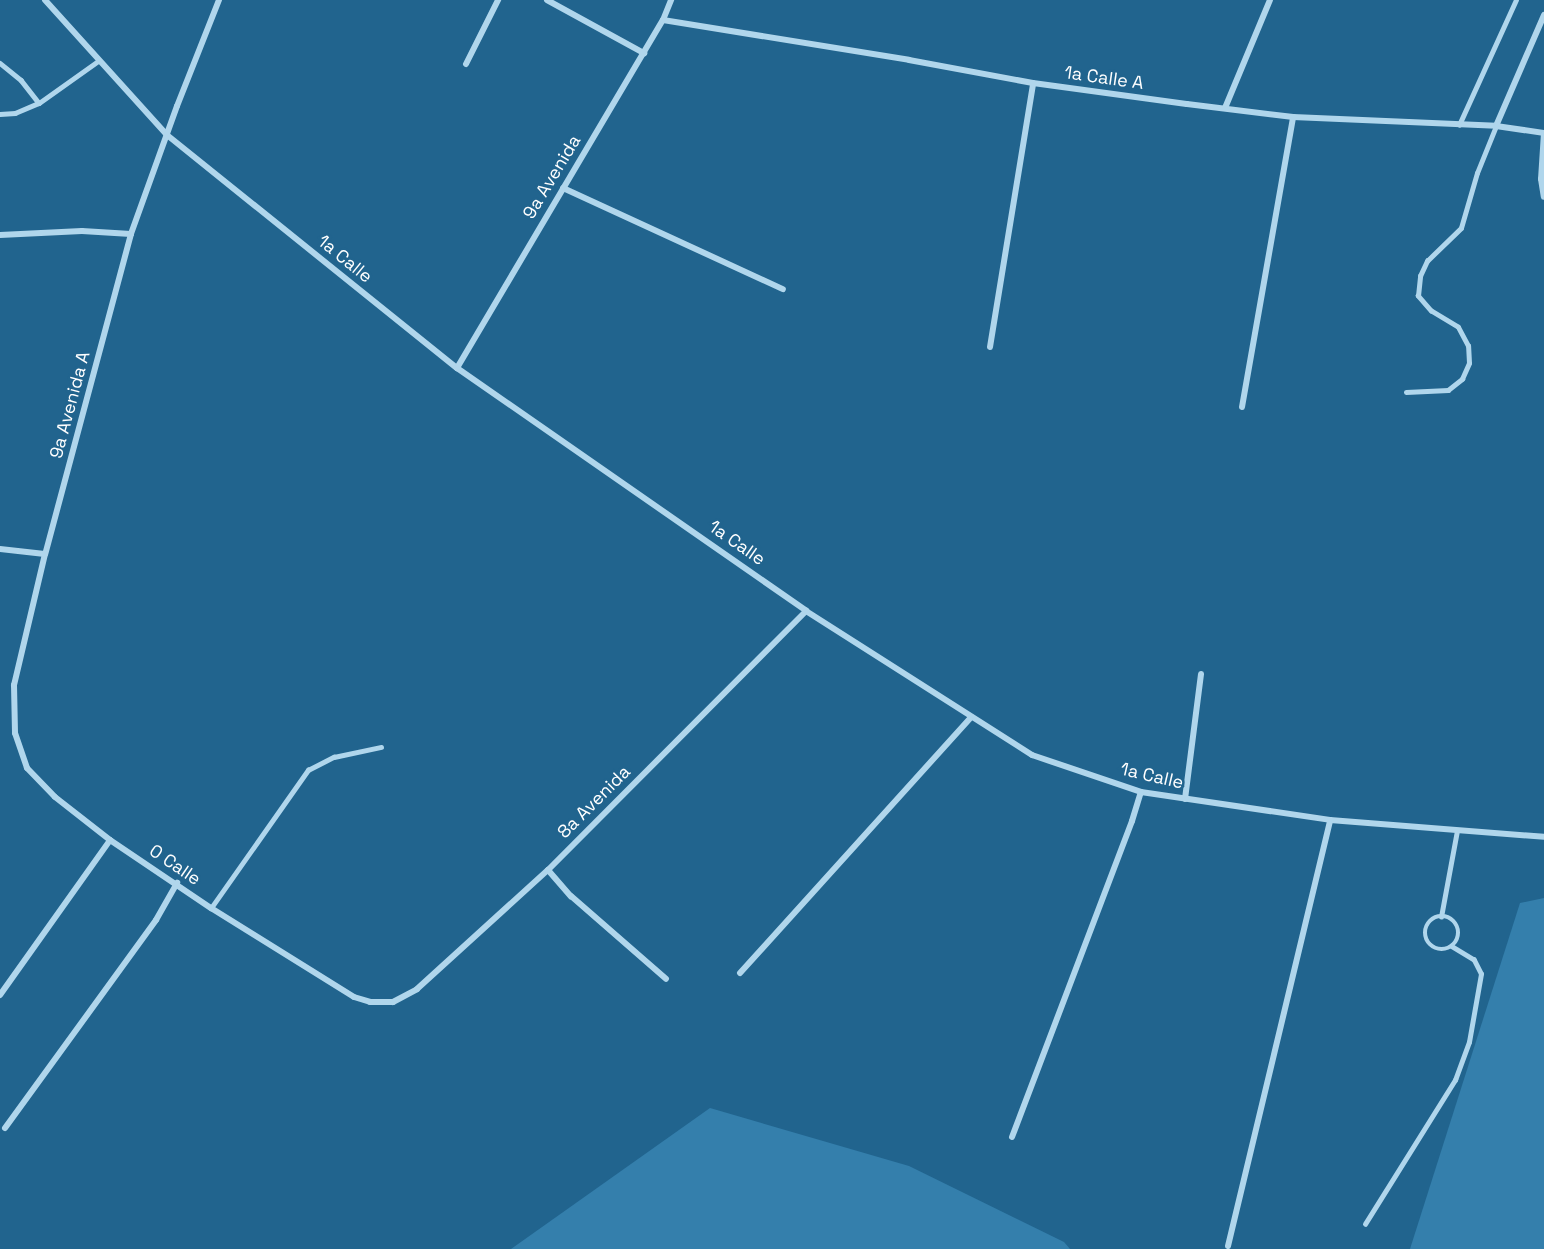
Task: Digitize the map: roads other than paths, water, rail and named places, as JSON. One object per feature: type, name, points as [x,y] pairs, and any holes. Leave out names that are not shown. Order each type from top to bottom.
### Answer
[{"type":"street","name":"1a Calle","points":[[45,0],[166,135],[457,368],[806,611],[1032,755],[1141,792],[1330,820],[1544,837]]},
{"type":"street","name":"9a Avenida A","points":[[14,685],[45,554],[131,234],[166,135],[219,0]]},
{"type":"street","points":[[466,64],[498,0]]},
{"type":"street","points":[[547,0],[644,53]]},
{"type":"street","name":"9a Avenida","points":[[457,368],[644,53],[663,20],[671,0]]},
{"type":"street","points":[[1225,108],[1270,0]]},
{"type":"street","points":[[1496,126],[1544,15]]},
{"type":"street","name":"1a Calle A","points":[[663,20],[1033,83],[1293,117],[1496,126],[1544,133]]},
{"type":"street","points":[[990,347],[1033,83]]},
{"type":"street","points":[[1242,407],[1293,117]]},
{"type":"street","points":[[1544,133],[1541,178],[1544,196]]},
{"type":"street","points":[[563,188],[783,290]]},
{"type":"street","points":[[0,235],[82,231],[131,234]]},
{"type":"street","points":[[0,549],[45,554]]},
{"type":"street","name":"8a Avenida","points":[[393,1002],[417,989],[548,870],[806,611]]},
{"type":"street","points":[[1185,799],[1201,674]]},
{"type":"street","name":"0 Calle","points":[[14,685],[15,733],[27,768],[55,797],[110,840],[211,908],[354,998],[370,1002],[393,1002]]},
{"type":"street","points":[[740,973],[971,717]]},
{"type":"street","points":[[1012,1137],[1141,792]]},
{"type":"street","points":[[1228,1246],[1330,820]]},
{"type":"street","points":[[0,994],[110,840]]},
{"type":"street","points":[[548,870],[571,896],[666,979]]},
{"type":"street","points":[[5,1128],[156,920],[177,884]]},
{"type":"lane","points":[[1459,125],[1516,0]]},
{"type":"lane","points":[[0,114],[15,113],[39,103],[98,61]]},
{"type":"lane","points":[[0,63],[21,80],[39,103]]},
{"type":"lane","points":[[1406,392],[1448,390],[1462,379],[1469,363],[1468,346],[1458,327],[1431,311],[1418,296],[1420,276],[1427,261],[1461,228],[1477,173],[1496,126]]},
{"type":"lane","points":[[211,908],[308,770],[334,757],[381,747]]},
{"type":"lane","points":[[1441,917],[1457,831]]},
{"type":"lane","points":[[1441,917],[1450,918],[1456,924],[1459,932],[1458,941],[1452,947],[1444,950],[1435,949],[1428,943],[1426,935],[1427,926],[1433,920],[1441,917]]},
{"type":"lane","points":[[1365,1224],[1455,1080],[1469,1042],[1481,974],[1474,960],[1452,947]]}]
